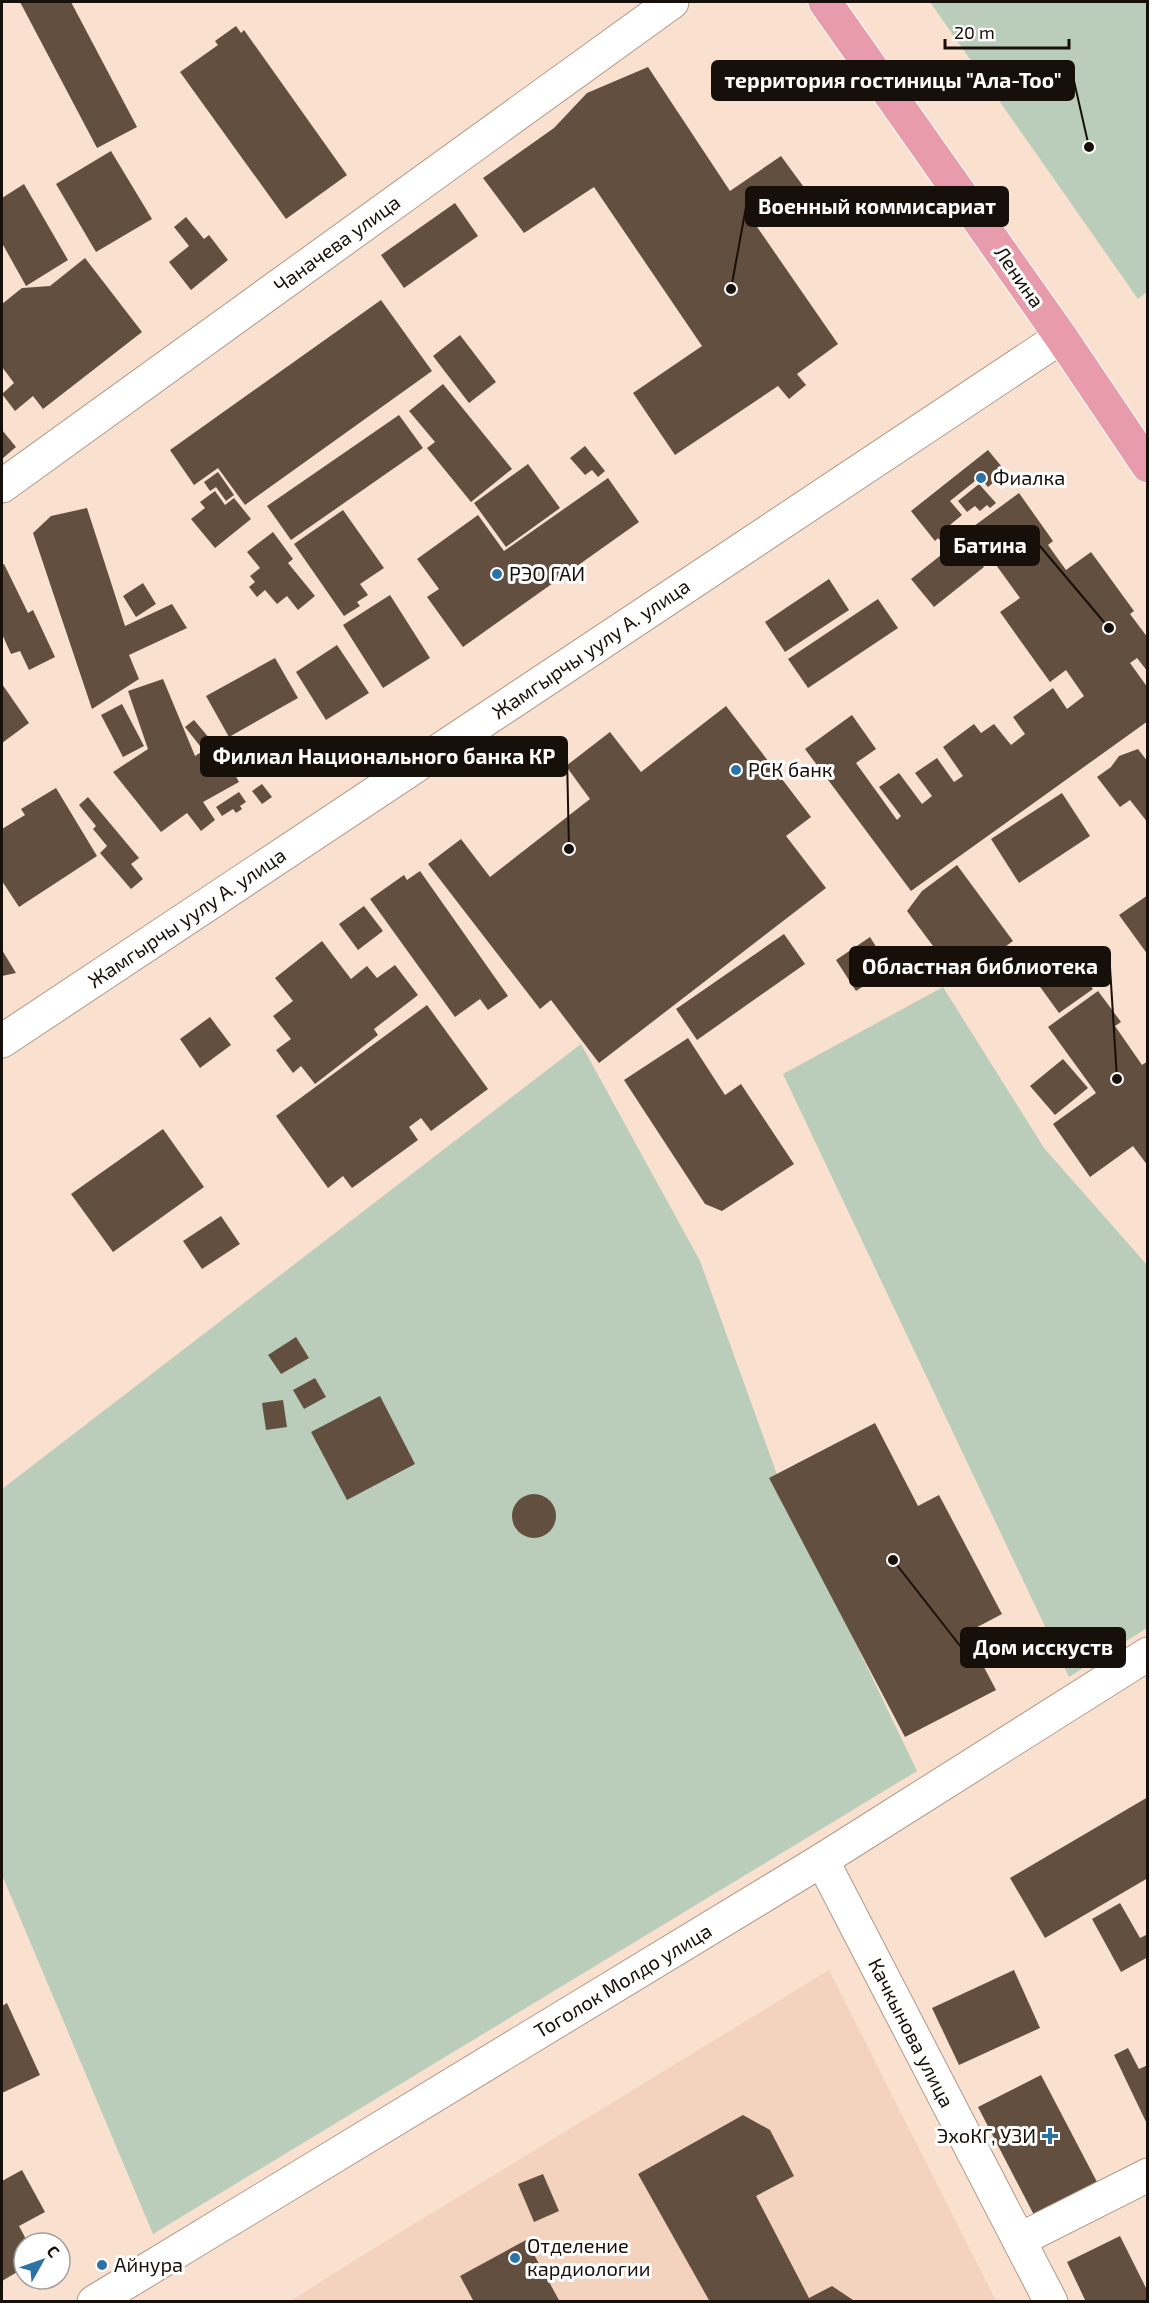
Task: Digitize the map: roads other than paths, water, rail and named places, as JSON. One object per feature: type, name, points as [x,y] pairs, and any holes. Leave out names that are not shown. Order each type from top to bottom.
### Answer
[{"type":"main road","name":"Ленина","points":[[825,2],[1061,337],[1148,466]]},
{"type":"street","name":"Чаначева улица","points":[[2,486],[672,2]]},
{"type":"street","name":"Жамгырчы уулу А. улица","points":[[2,1041],[1061,337]]},
{"type":"street","name":"Тоголок Молдо улица","points":[[94,2301],[822,1860],[1148,1654]]},
{"type":"street","name":"Качкынова улица","points":[[822,1860],[1051,2301]]},
{"type":"street","points":[[1019,2240],[1148,2175]]},
{"type":"place","name":"территория гостиницы \"Ала-Тоо\"","points":[[1089,147]]},
{"type":"place","name":"Военный коммисариат","points":[[731,289]]},
{"type":"place","name":"Фиалка","points":[[981,478]]},
{"type":"place","name":"РЭО ГАИ","points":[[497,574]]},
{"type":"place","name":"Батина","points":[[1109,628]]},
{"type":"place","name":"РСК банк","points":[[736,770]]},
{"type":"place","name":"Филиал Национального банка КР","points":[[569,849]]},
{"type":"place","name":"Областная библиотека","points":[[1117,1079]]},
{"type":"place","name":"Дом исскуств","points":[[893,1560]]},
{"type":"place","name":"ЭхоКГ, УЗИ","points":[[1050,2136]]},
{"type":"place","name":"Отделение кардиологии","points":[[515,2258]]},
{"type":"place","name":"Айнура","points":[[102,2265]]}]
